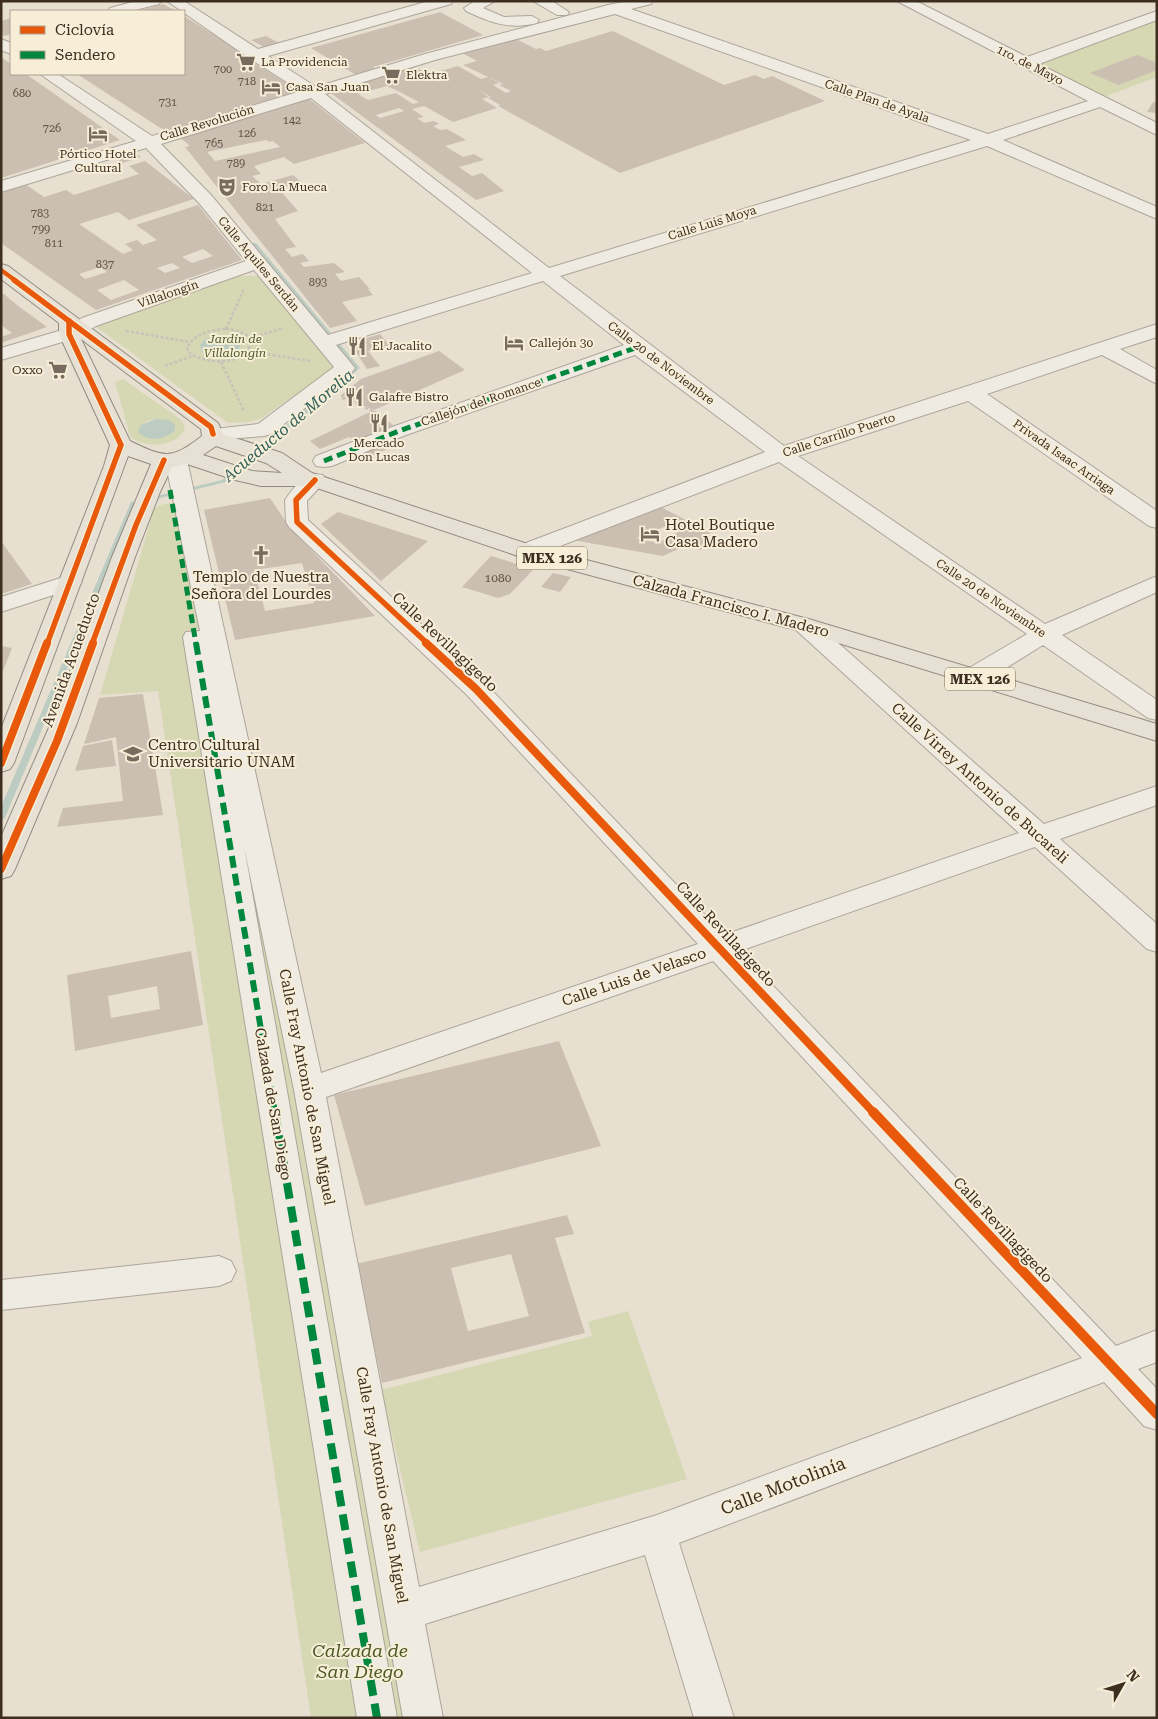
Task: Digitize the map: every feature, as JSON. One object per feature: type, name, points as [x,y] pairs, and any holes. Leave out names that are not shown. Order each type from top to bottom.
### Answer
[{"type":"main road","points":[[1,270],[72,327],[210,427],[213,436],[176,459],[144,456],[121,445],[72,327]]},
{"type":"main road","name":"MEX 126","points":[[213,436],[288,465],[315,473]]},
{"type":"main road","name":"Avenida Acueducto","points":[[4,751],[115,466],[121,445]]},
{"type":"main road","name":"MEX 126","points":[[176,459],[252,477],[274,480],[315,473]]},
{"type":"main road","name":"Avenida Acueducto","points":[[1,869],[64,723],[105,605],[144,503],[176,459]]},
{"type":"main road","name":"Calzada Francisco I. Madero","points":[[315,473],[526,551],[804,625],[1157,734]]},
{"type":"street","points":[[119,10],[154,1]]},
{"type":"street","name":"Calle 20 de Noviembre","points":[[174,1],[312,92],[638,347],[782,454],[1157,712]]},
{"type":"street","points":[[254,54],[446,1]]},
{"type":"street","points":[[488,1],[471,8],[501,23],[514,24],[562,12],[603,6],[637,25]]},
{"type":"street","points":[[540,1],[562,12]]},
{"type":"street","name":"Calle Revolución","points":[[1,187],[430,57],[582,18],[603,6],[646,1]]},
{"type":"street","name":"1ro. de Mayo","points":[[904,1],[1157,130]]},
{"type":"street","name":"Calle Plan de Ayala","points":[[603,6],[988,140],[1157,214]]},
{"type":"street","points":[[1026,63],[1157,15]]},
{"type":"street","points":[[739,67],[763,67],[802,80],[811,78]]},
{"type":"street","name":"Calle Aquiles Serdán","points":[[49,75],[148,141],[162,153],[205,199],[344,368],[264,430],[213,436]]},
{"type":"street","name":"Calle Luis Moya","points":[[324,342],[545,273],[988,140],[1100,102]]},
{"type":"street","name":"Villalongín","points":[[1,354],[72,327],[258,263]]},
{"type":"street","name":"Calle Carrillo Puerto","points":[[526,551],[782,454],[1157,330]]},
{"type":"street","name":"Callejón del Romance","points":[[315,473],[399,431],[638,347]]},
{"type":"street","points":[[1104,348],[1157,378]]},
{"type":"street","name":"Privada Isaac Arriaga","points":[[971,393],[1157,521]]},
{"type":"street","name":"Calle Fray Antonio de San Miguel","points":[[176,459],[310,1090],[423,1718]]},
{"type":"street","name":"Calle Revillagigedo","points":[[315,473],[296,500],[297,522],[476,689],[1157,1414]]},
{"type":"street","name":"Calzada de San Diego","points":[[170,490],[376,1718]]},
{"type":"street","points":[[1,605],[70,582]]},
{"type":"street","points":[[973,677],[1044,634],[1157,583]]},
{"type":"street","name":"Calle Virrey Antonio de Bucareli","points":[[804,625],[1157,941]]},
{"type":"street","name":"Calle Luis de Velasco","points":[[310,1090],[1157,795]]},
{"type":"street","points":[[1,1295],[219,1271]]},
{"type":"street","name":"Calle Motolinía","points":[[405,1611],[657,1533],[1157,1346]]},
{"type":"street","points":[[657,1533],[714,1718]]},
{"type":"path","points":[[226,329],[246,285]]},
{"type":"path","points":[[250,338],[292,326]]},
{"type":"path","points":[[123,331],[190,342],[208,331],[226,329],[241,332],[250,338],[252,347],[232,360],[221,362],[205,361],[192,356],[188,352],[190,342]]},
{"type":"path","points":[[248,351],[311,361]]},
{"type":"path","points":[[165,367],[192,356]]},
{"type":"path","points":[[221,362],[245,414]]},
{"type":"path","points":[[337,396],[373,411]]},
{"type":"green space","points":[[1157,20],[1157,77],[1104,97],[1036,64]]},
{"type":"green space","name":"Jardín de Villalongín","points":[[236,276],[261,276],[337,366],[262,418],[249,422],[228,423],[95,326]]},
{"type":"green space","points":[[123,379],[180,419],[185,426],[182,433],[169,442],[152,445],[143,443],[130,436],[115,382]],"holes":[[[156,419],[168,436],[155,439],[145,422]]]},
{"type":"green space","name":"Calzada de San Diego","points":[[176,503],[429,1718],[311,1718],[158,691],[100,695],[154,509],[160,505]]},
{"type":"green space","points":[[628,1311],[687,1479],[420,1552],[381,1390],[592,1336],[588,1322]]},
{"type":"shaded area","points":[[218,335],[231,336],[239,340],[240,347],[232,353],[222,356],[202,352],[200,345],[206,339]]},
{"type":"shaded area","points":[[156,419],[168,420],[175,424],[175,430],[167,436],[156,439],[146,437],[138,431],[141,425]]},
{"type":"building","points":[[163,4],[174,10],[142,10]]},
{"type":"building","points":[[440,12],[483,35],[373,67],[377,69],[356,75],[311,48]]},
{"type":"building","points":[[185,17],[299,91],[165,131],[79,75],[185,75]]},
{"type":"building","points":[[10,18],[10,34],[4,36],[1,34],[1,21]]},
{"type":"building","points":[[613,31],[724,85],[755,75],[764,79],[772,76],[825,101],[620,173],[498,106],[500,105],[488,98],[491,97],[478,90],[489,97],[482,99],[497,108],[453,122],[424,106],[412,109],[424,117],[417,118],[424,123],[434,121],[439,124],[433,126],[440,130],[447,129],[466,140],[445,146],[463,157],[474,154],[484,160],[459,167],[472,176],[482,173],[504,191],[476,200],[328,91],[414,67],[430,74],[458,66],[481,79],[488,77],[499,83],[493,85],[506,93],[511,91],[499,85],[503,84],[463,65],[477,61],[462,53],[514,38],[536,49],[540,48],[546,51]],"holes":[[[387,86],[398,91],[419,102],[413,104],[396,93],[368,100],[358,94]],[[399,108],[404,111],[380,118],[376,115]]]},
{"type":"building","points":[[266,36],[281,44],[266,48],[251,40]]},
{"type":"building","points":[[1137,55],[1157,63],[1157,70],[1119,85],[1090,73]]},
{"type":"building","points":[[1,57],[10,63],[10,75],[27,75],[120,140],[1,178]]},
{"type":"building","points":[[308,98],[365,143],[294,164],[284,157],[254,166],[261,174],[252,176],[261,184],[293,175],[301,182],[279,189],[298,211],[275,219],[296,247],[285,249],[292,257],[303,254],[309,261],[300,263],[304,267],[334,263],[345,272],[335,274],[341,281],[359,277],[373,295],[342,302],[357,321],[330,328],[185,147],[190,146],[178,136]],"holes":[[[266,140],[269,142],[273,141],[280,147],[215,161],[207,152]]]},
{"type":"building","points":[[1153,102],[1157,103],[1157,113],[1147,112]]},
{"type":"building","points":[[131,150],[141,157],[123,163],[117,159],[111,160],[107,157]]},
{"type":"building","points":[[145,161],[194,199],[129,220],[118,212],[79,224],[123,254],[133,250],[125,244],[137,240],[143,245],[157,240],[136,225],[198,205],[242,260],[96,310],[1,243],[1,191],[25,184],[44,197],[66,190],[74,195],[139,174],[129,166]],"holes":[[[203,249],[213,256],[192,263],[182,257]],[[172,263],[180,268],[165,273],[157,268]],[[100,267],[107,272],[85,279],[79,274]],[[124,280],[139,290],[111,300],[97,290]]]},
{"type":"building","points":[[4,294],[47,327],[1,343],[1,337],[12,333],[1,325],[1,295]]},
{"type":"building","points":[[380,334],[390,346],[368,351],[380,366],[367,369],[350,343]]},
{"type":"building","points":[[439,351],[465,370],[374,410],[340,396],[361,379]]},
{"type":"building","points":[[374,410],[393,425],[387,428],[392,432],[363,443],[349,437],[320,449],[310,441]]},
{"type":"building","points":[[389,439],[397,445],[368,457],[360,450]]},
{"type":"building","points":[[270,498],[290,528],[375,616],[235,640],[204,510]],"holes":[[[302,563],[314,603],[265,611],[254,570]]]},
{"type":"building","points":[[657,505],[711,533],[701,537],[712,545],[699,550],[689,544],[663,556],[572,540]],"holes":[[[669,525],[680,531],[658,543],[636,538]]]},
{"type":"building","points":[[338,512],[428,541],[381,581],[321,524]]},
{"type":"building","points":[[1,541],[32,584],[1,594]]},
{"type":"building","points":[[491,556],[534,569],[510,594],[498,598],[462,587]]},
{"type":"building","points":[[553,573],[571,577],[560,592],[541,587]]},
{"type":"building","points":[[1,646],[12,648],[1,676]]},
{"type":"building","points":[[143,694],[163,815],[57,827],[63,808],[123,801],[116,737],[84,744],[99,698]]},
{"type":"building","points":[[112,740],[116,766],[75,771],[83,746]]},
{"type":"building","points":[[191,951],[203,1025],[75,1051],[67,975]],"holes":[[[157,986],[160,1009],[111,1018],[108,996]]]},
{"type":"building","points":[[559,1041],[601,1146],[365,1206],[334,1095]]},
{"type":"building","points":[[567,1215],[574,1234],[555,1238],[585,1333],[382,1383],[356,1264]],"holes":[[[511,1254],[529,1316],[468,1331],[451,1268]]]},
{"type":"waterway","name":"Acueducto de Morelia","points":[[1,818],[133,503],[224,481],[357,368],[254,244]]},
{"type":"marked path","points":[[324,461],[399,431],[638,347]]},
{"type":"marked path","points":[[170,490],[377,1718]]},
{"type":"cycle path","points":[[1,270],[211,427],[213,434]]},
{"type":"cycle path","points":[[1,763],[115,466],[121,445],[69,334],[69,321]]},
{"type":"cycle path","points":[[1,869],[57,741],[123,557],[164,460]]},
{"type":"cycle path","points":[[315,480],[296,500],[297,522],[476,689],[1157,1414]]},
{"type":"place","name":"La Providencia","points":[[246,62]]},
{"type":"place","name":"Elektra","points":[[391,75]]},
{"type":"place","name":"Casa San Juan","points":[[271,87]]},
{"type":"place","name":"Pórtico Hotel Cultural","points":[[98,134]]},
{"type":"place","name":"Foro La Mueca","points":[[227,187]]},
{"type":"place","name":"Callejón 30","points":[[514,343]]},
{"type":"place","name":"El Jacalito","points":[[357,346]]},
{"type":"place","name":"Oxxo","points":[[58,370]]},
{"type":"place","name":"Galafre Bistro","points":[[354,397]]},
{"type":"place","name":"Mercado Don Lucas","points":[[379,423]]},
{"type":"place","name":"Hotel Boutique Casa Madero","points":[[650,534]]},
{"type":"place","name":"Templo de Nuestra Señora del Lourdes","points":[[261,555]]},
{"type":"place","name":"Centro Cultural Universitario UNAM","points":[[133,754]]}]
